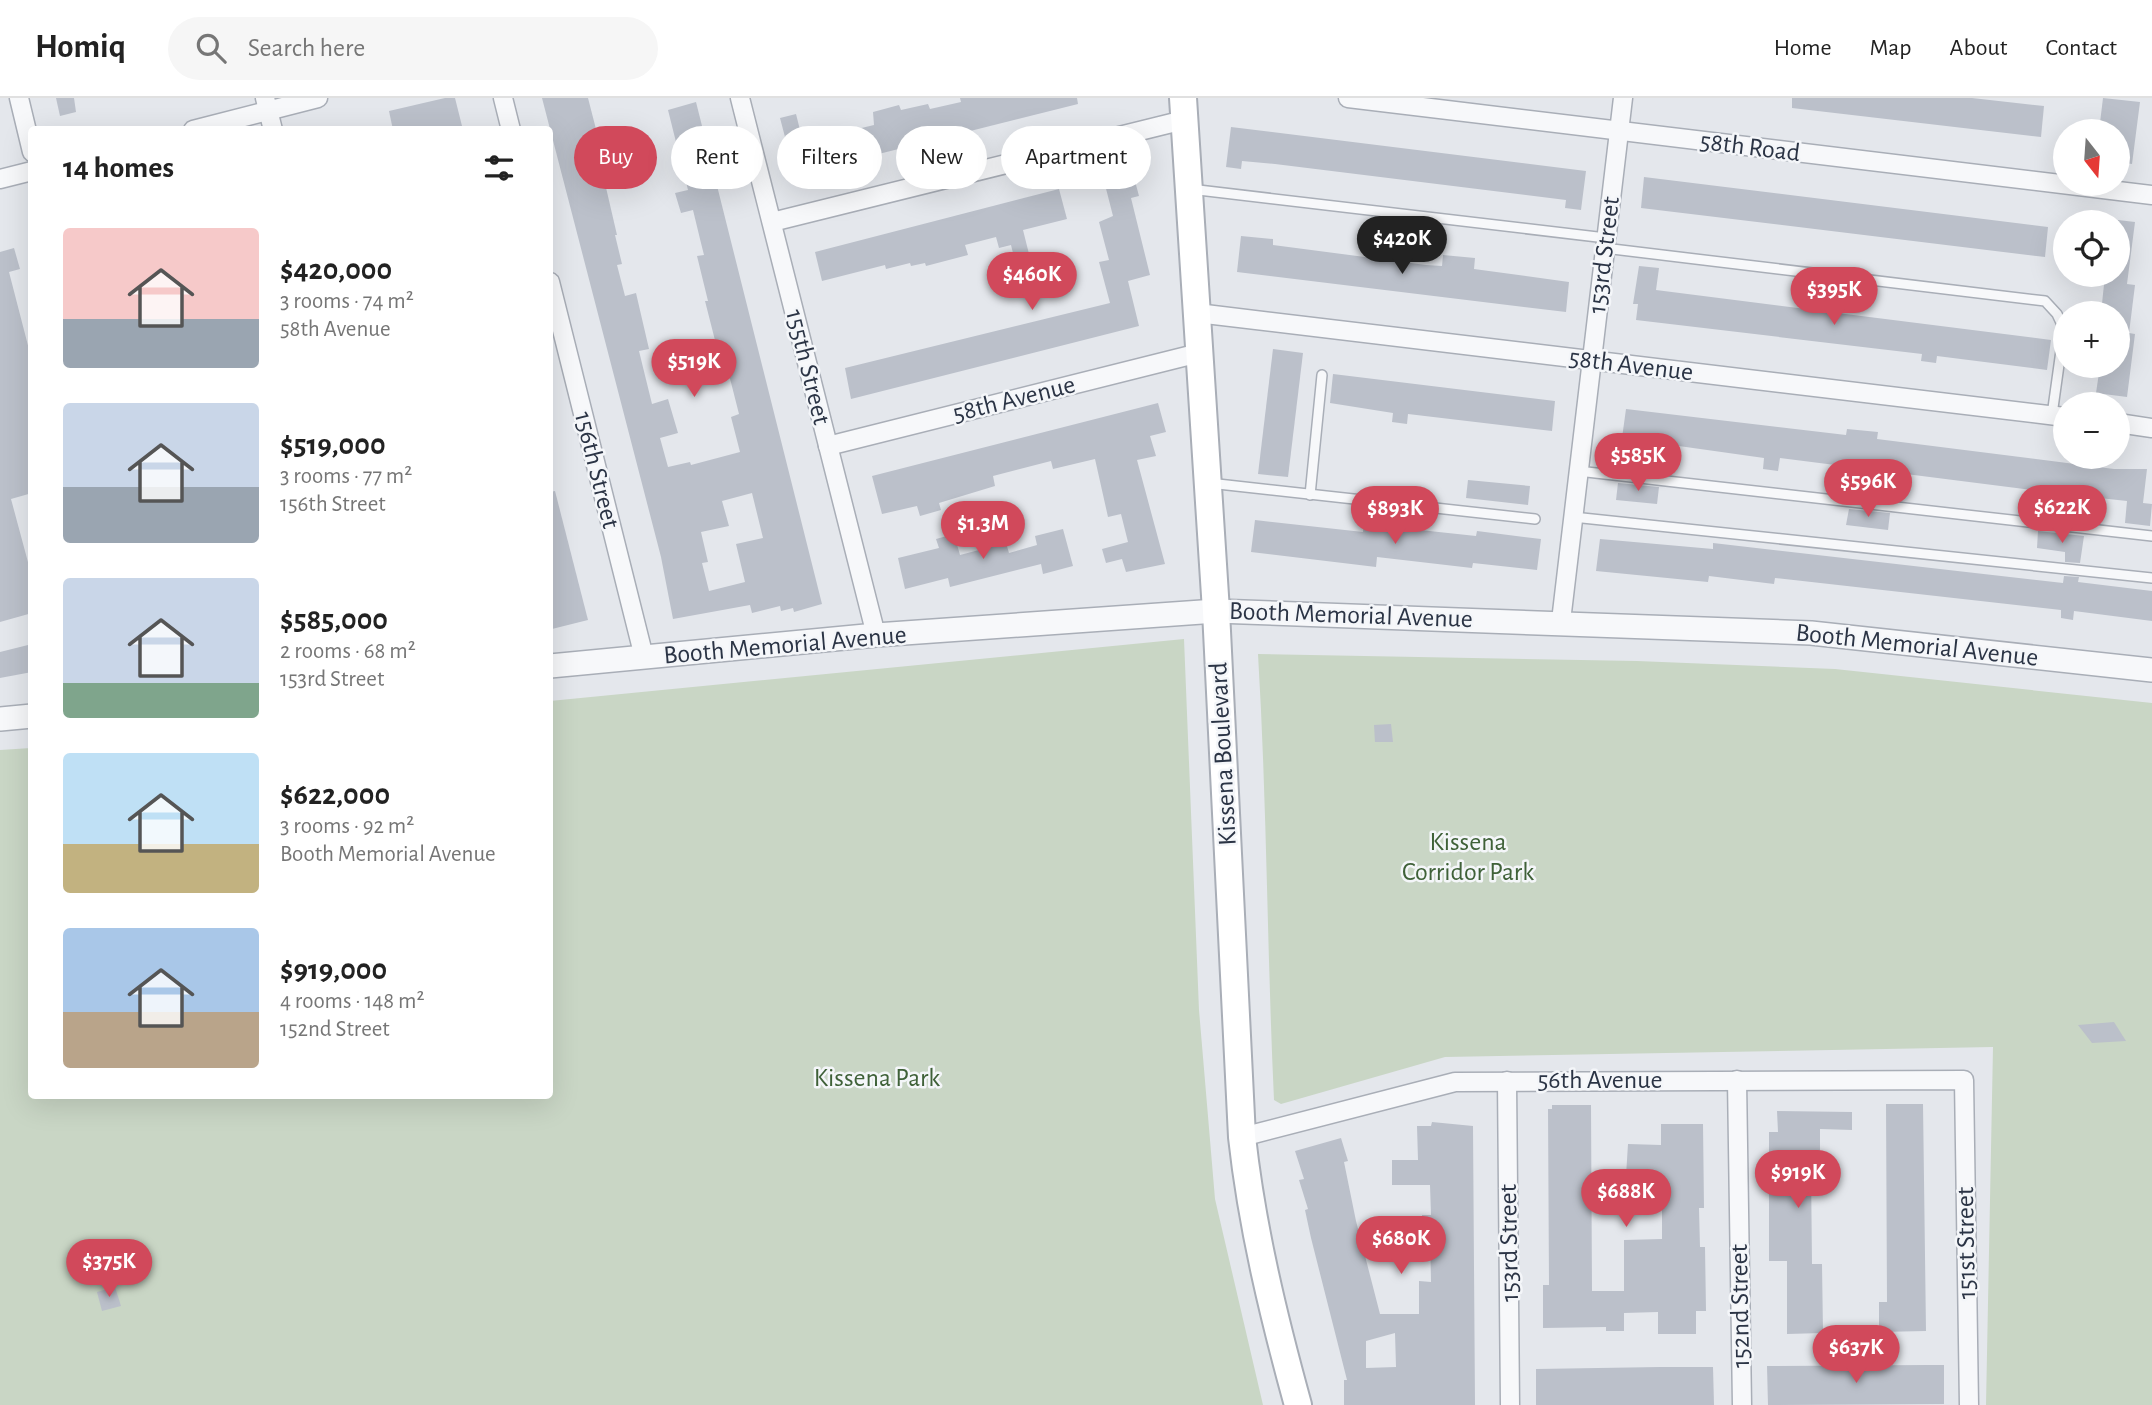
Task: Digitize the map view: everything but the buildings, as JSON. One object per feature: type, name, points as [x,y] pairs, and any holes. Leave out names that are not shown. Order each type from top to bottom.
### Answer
[{"type":"main road","name":"Kissena Boulevard","points":[[1183,109],[1216,611],[1242,1137],[1255,1224],[1298,1405]]},
{"type":"street","points":[[19,98],[28,135]]},
{"type":"street","points":[[204,126],[266,104],[318,98]]},
{"type":"street","points":[[503,98],[510,126]]},
{"type":"street","name":"155th Street","points":[[740,98],[876,635]]},
{"type":"street","name":"58th Road","points":[[1348,98],[2152,195]]},
{"type":"street","name":"153rd Street","points":[[1561,621],[1623,98]]},
{"type":"street","points":[[266,104],[272,126]]},
{"type":"street","points":[[772,222],[1183,109]]},
{"type":"street","points":[[0,178],[28,172]]},
{"type":"street","name":"156th Street","points":[[553,294],[644,657]]},
{"type":"street","name":"58th Avenue","points":[[1197,313],[2053,415]]},
{"type":"street","name":"58th Avenue","points":[[828,446],[1199,353]]},
{"type":"street","points":[[2130,425],[2152,428]]},
{"type":"street","name":"Booth Memorial Avenue","points":[[553,666],[876,635],[1216,611],[1561,621],[1811,633],[2152,670]]},
{"type":"street","points":[[0,719],[28,716]]},
{"type":"street","name":"153rd Street","points":[[1507,1080],[1510,1405]]},
{"type":"street","name":"152nd Street","points":[[1737,1080],[1742,1405]]},
{"type":"street","name":"56th Avenue","points":[[1242,1137],[1455,1082],[1964,1080]]},
{"type":"street","name":"151st Street","points":[[1964,1080],[1969,1405]]},
{"type":"lane","points":[[1188,189],[2045,301],[2057,314],[2064,329],[2060,392]]},
{"type":"lane","points":[[1310,495],[1322,375]]},
{"type":"lane","points":[[1578,471],[2152,536]]},
{"type":"lane","points":[[1208,483],[1535,519]]},
{"type":"lane","points":[[1573,517],[2152,578]]},
{"type":"green space","name":"Kissena Park","points":[[1184,639],[1199,1010],[1215,1199],[1263,1405],[0,1405],[0,750],[28,748],[28,1099],[553,1099],[553,701]]},
{"type":"green space","name":"Kissena Corridor Park","points":[[1258,654],[1637,661],[1835,669],[2152,703],[2152,1405],[1986,1405],[1993,1047],[1445,1057],[1281,1104],[1274,1100]]}]
